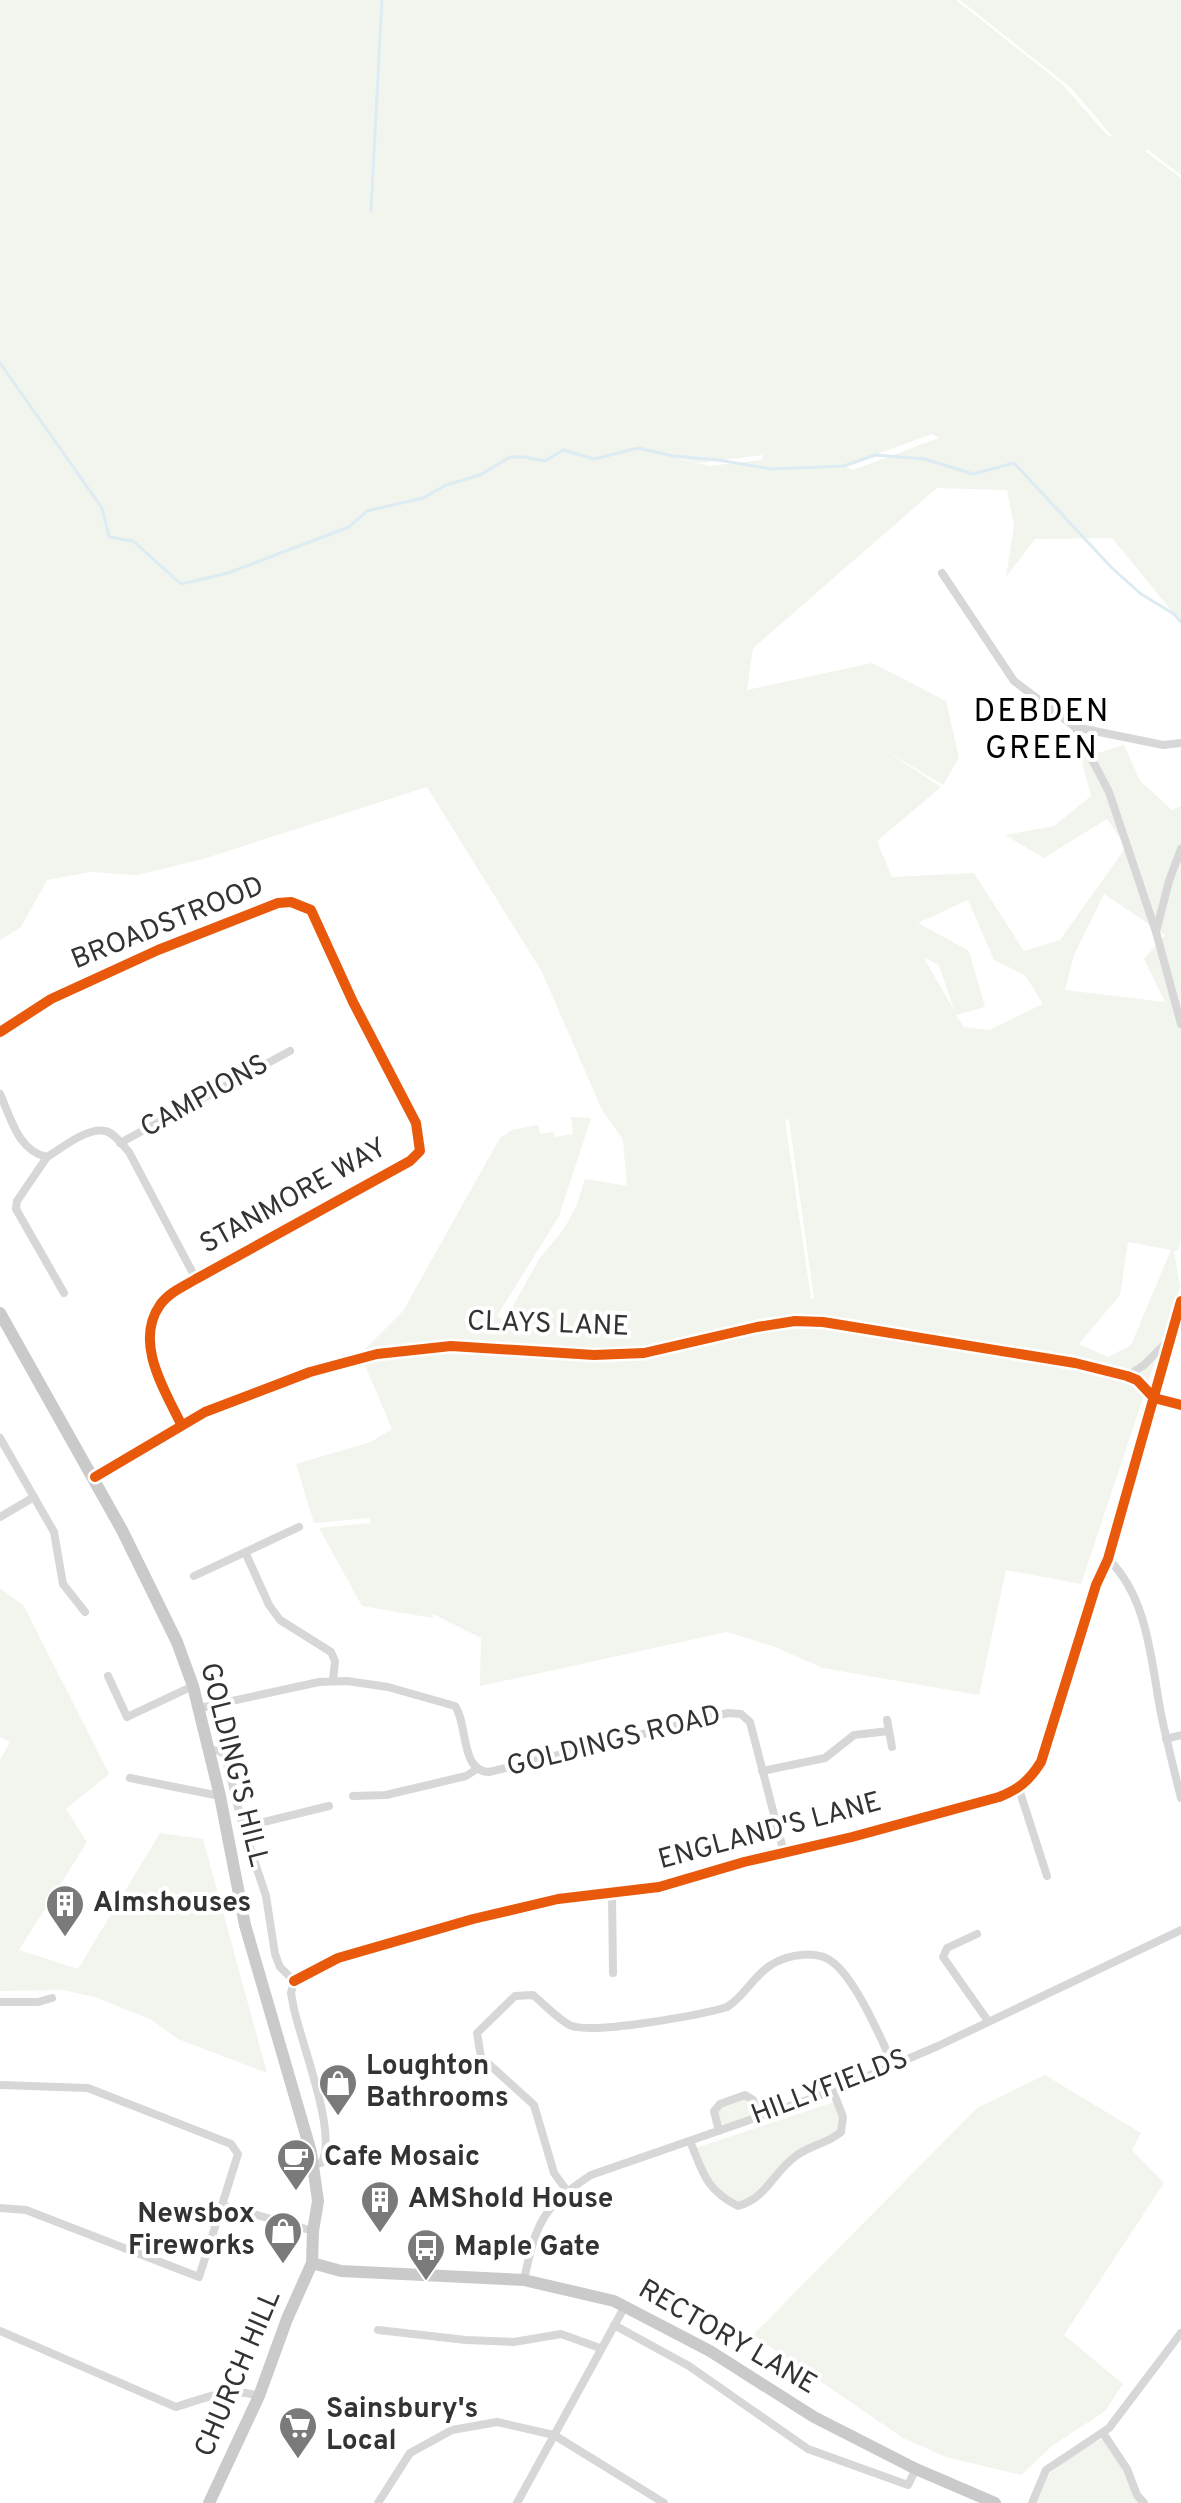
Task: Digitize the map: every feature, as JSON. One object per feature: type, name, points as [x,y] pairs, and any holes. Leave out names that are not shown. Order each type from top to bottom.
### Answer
[{"type":"main road","name":"GOLDING'S HILL","points":[[0,1313],[95,1477],[177,1642],[193,1686],[210,1750],[245,1925],[314,2165],[318,2201],[312,2263]]},
{"type":"main road","name":"RECTORY LANE","points":[[312,2263],[341,2271],[524,2280],[614,2301],[710,2351],[814,2417],[916,2469],[995,2503]]},
{"type":"main road","name":"CHURCH HILL","points":[[209,2503],[259,2396],[287,2319],[312,2263]]},
{"type":"street","points":[[942,573],[1014,681],[1075,727],[1109,792],[1156,932],[1181,1024]]},
{"type":"street","points":[[1075,727],[1163,745],[1181,743]]},
{"type":"street","points":[[1156,932],[1181,849]]},
{"type":"street","name":"BROADSTROOD","points":[[0,1032],[51,999],[158,950],[278,903],[291,902],[311,910],[353,1002]]},
{"type":"street","name":"STANMORE WAY","points":[[181,1424],[155,1368],[150,1349],[150,1336],[159,1306],[196,1279],[410,1161],[420,1151],[416,1123],[353,1002]]},
{"type":"street","name":"CAMPIONS","points":[[120,1143],[290,1051]]},
{"type":"street","points":[[0,1094],[22,1143],[35,1155],[47,1157]]},
{"type":"street","points":[[64,1293],[16,1209],[17,1201],[47,1157],[87,1134],[103,1130],[114,1135],[129,1152],[196,1279]]},
{"type":"street","points":[[1047,1876],[1019,1789],[1041,1762],[1096,1585],[1108,1559],[1181,1301]]},
{"type":"street","name":"CLAYS LANE","points":[[95,1477],[205,1412],[310,1372],[377,1354],[451,1346],[594,1355],[644,1353],[757,1327],[795,1321],[823,1322],[1075,1363],[1137,1380],[1154,1398]]},
{"type":"street","points":[[1127,1376],[1144,1365],[1171,1338]]},
{"type":"street","points":[[1154,1398],[1181,1405]]},
{"type":"street","points":[[0,1438],[54,1532],[63,1584],[85,1612]]},
{"type":"street","points":[[0,1517],[34,1497]]},
{"type":"street","points":[[194,1576],[299,1527]]},
{"type":"street","points":[[246,1554],[269,1605],[280,1620],[331,1652],[335,1661],[333,1681]]},
{"type":"street","points":[[1108,1559],[1128,1581],[1143,1619],[1166,1739],[1181,1798]]},
{"type":"street","points":[[108,1676],[127,1717],[193,1686]]},
{"type":"street","name":"GOLDINGS ROAD","points":[[200,1708],[333,1681],[388,1687],[455,1706],[470,1757],[482,1772],[735,1713],[750,1722],[784,1853]]},
{"type":"street","points":[[887,1720],[892,1747]]},
{"type":"street","points":[[762,1771],[825,1758],[854,1735],[889,1731]]},
{"type":"street","points":[[1166,1739],[1181,1735]]},
{"type":"street","points":[[210,1750],[220,1751],[225,1756],[243,1827],[266,1896],[275,1954],[280,1967],[294,1981],[291,1993],[294,2009],[326,2129],[327,2155],[321,2163],[314,2165]]},
{"type":"street","points":[[353,1796],[386,1795],[466,1776],[477,1769]]},
{"type":"street","points":[[130,1778],[220,1796]]},
{"type":"street","name":"ENGLAND'S LANE","points":[[294,1981],[338,1958],[382,1944],[541,1902],[659,1887],[735,1864],[999,1797],[1019,1789]]},
{"type":"street","points":[[243,1827],[329,1806]]},
{"type":"street","points":[[612,1892],[613,1973]]},
{"type":"street","name":"HILLYFIELDS","points":[[524,2280],[539,2221],[567,2191],[591,2175],[833,2091],[1181,1930]]},
{"type":"street","points":[[977,1934],[947,1948],[943,1957],[988,2021]]},
{"type":"street","points":[[567,2191],[554,2173],[534,2105],[481,2057],[477,2033],[515,1996],[533,1995],[571,2026],[635,2024],[717,2010],[738,2000],[754,1979],[773,1963],[787,1957],[810,1955],[831,1960],[837,1965],[872,2020],[893,2065]]},
{"type":"street","points":[[0,2002],[38,2002],[52,1998]]},
{"type":"street","points":[[0,2085],[88,2088],[231,2144],[238,2154],[199,2277],[26,2210],[0,2208]]},
{"type":"street","points":[[690,2141],[705,2179],[718,2196],[738,2206],[753,2202],[796,2155],[831,2141],[841,2132],[843,2117],[833,2091]]},
{"type":"street","points":[[719,2131],[714,2111],[720,2104],[745,2095],[753,2100],[758,2117]]},
{"type":"street","points":[[222,2205],[313,2231]]},
{"type":"street","points":[[517,2503],[625,2306]]},
{"type":"street","name":"RECTORY LANE","points":[[614,2325],[689,2366],[808,2449],[908,2485],[916,2469]]},
{"type":"street","points":[[378,2330],[514,2342],[561,2334],[600,2348]]},
{"type":"street","points":[[0,2331],[176,2407],[220,2392],[259,2396]]},
{"type":"street","points":[[1032,2503],[1046,2470],[1103,2433],[1181,2333]]},
{"type":"street","points":[[378,2503],[410,2453],[452,2430],[497,2422],[554,2435],[664,2503]]},
{"type":"street","points":[[1103,2433],[1127,2469],[1137,2495],[1144,2503]]},
{"type":"shaded area","points":[[0,0],[956,0],[1062,84],[1107,135],[1113,137],[1071,88],[960,0],[1181,0],[1181,175],[1147,149],[1145,151],[1181,178],[1181,622],[1112,538],[1035,539],[1006,577],[1014,526],[1007,490],[937,488],[753,648],[747,690],[872,663],[946,701],[959,758],[943,785],[883,749],[941,787],[877,841],[892,877],[974,873],[1024,951],[1060,940],[1126,847],[1107,819],[1044,858],[1005,835],[1054,826],[1091,796],[1081,758],[1124,745],[1140,781],[1172,810],[1181,806],[1181,1237],[1178,1251],[1174,1251],[1180,1287],[1081,1584],[1006,1570],[979,1695],[823,1668],[775,1647],[727,1632],[480,1686],[481,1638],[431,1613],[433,1618],[362,1606],[319,1528],[371,1523],[369,1518],[314,1523],[296,1464],[371,1442],[392,1429],[360,1354],[403,1311],[500,1138],[512,1130],[538,1125],[540,1134],[553,1132],[555,1137],[573,1134],[571,1117],[591,1118],[559,1216],[497,1316],[505,1321],[539,1259],[564,1229],[585,1179],[627,1186],[623,1140],[602,1110],[542,972],[427,787],[203,859],[138,875],[90,872],[47,880],[21,927],[0,940]],"holes":[[[932,434],[939,438],[853,470],[844,466]],[[636,448],[700,463],[763,455],[761,460],[709,466]],[[1104,894],[1165,935],[1144,959],[1165,1002],[1065,990],[1074,955]],[[968,900],[994,960],[1025,975],[1043,1004],[989,1030],[964,1027],[956,1015],[985,1007],[969,951],[918,923]],[[924,958],[939,965],[954,1010]],[[785,1119],[789,1120],[814,1299],[811,1299]],[[1128,1242],[1171,1250],[1131,1345],[1108,1357],[1079,1344],[1120,1295]]]},
{"type":"shaded area","points":[[0,1588],[24,1606],[109,1774],[66,1809],[87,1842],[19,1950],[78,1969],[160,1833],[203,1839],[267,2073],[178,2039],[152,2020],[95,1997],[63,1990],[0,1991],[0,1760],[10,1742],[0,1737]]},
{"type":"shaded area","points":[[1045,2075],[1141,2133],[1132,2150],[1164,2183],[1064,2335],[1123,2384],[1105,2411],[1052,2446],[1021,2475],[946,2457],[903,2438],[753,2335],[977,2108]]},
{"type":"shaded area","points":[[745,2095],[758,2117],[719,2131],[714,2111]]},
{"type":"shaded area","points":[[837,2101],[841,2132],[796,2155],[772,2183],[738,2206],[718,2196],[693,2149]]},
{"type":"shaded area","points":[[1106,2437],[1144,2503],[1036,2503],[1049,2474],[1080,2451]]},
{"type":"waterway","points":[[371,211],[382,0]]},
{"type":"waterway","points":[[0,363],[102,508],[109,537],[133,541],[181,584],[228,573],[349,527],[367,511],[423,498],[446,485],[480,475],[510,457],[545,461],[563,450],[594,459],[638,448],[673,456],[772,469],[844,466],[875,455],[925,459],[973,474],[1014,463],[1112,568],[1141,594],[1174,614],[1181,622]]},
{"type":"cycle path","points":[[0,1032],[51,999],[158,950],[278,903],[291,902],[311,910],[353,1002],[416,1123],[420,1151],[410,1161],[181,1287],[160,1305],[153,1319],[151,1350],[160,1381],[181,1424]]},
{"type":"cycle path","points":[[294,1981],[338,1958],[473,1919],[558,1899],[659,1887],[744,1862],[852,1837],[999,1797],[1023,1784],[1041,1762],[1096,1585],[1108,1559],[1181,1301]]},
{"type":"cycle path","points":[[95,1477],[205,1412],[310,1372],[377,1354],[451,1346],[594,1355],[644,1353],[795,1321],[823,1322],[1075,1363],[1127,1376],[1137,1380],[1154,1398],[1181,1405]]},
{"type":"place","name":"Almshouses","points":[[65,1938]]},
{"type":"place","name":"Loughton Bathrooms","points":[[338,2117]]},
{"type":"place","name":"Cafe Mosaic","points":[[296,2192]]},
{"type":"place","name":"AMShold House","points":[[380,2234]]},
{"type":"place","name":"Newsbox Fireworks","points":[[283,2265]]},
{"type":"place","name":"Maple Gate","points":[[426,2282]]},
{"type":"place","name":"Sainsbury's Local","points":[[298,2460]]},
{"type":"district","name":"DEBDEN GREEN","points":[[1042,732]]}]
